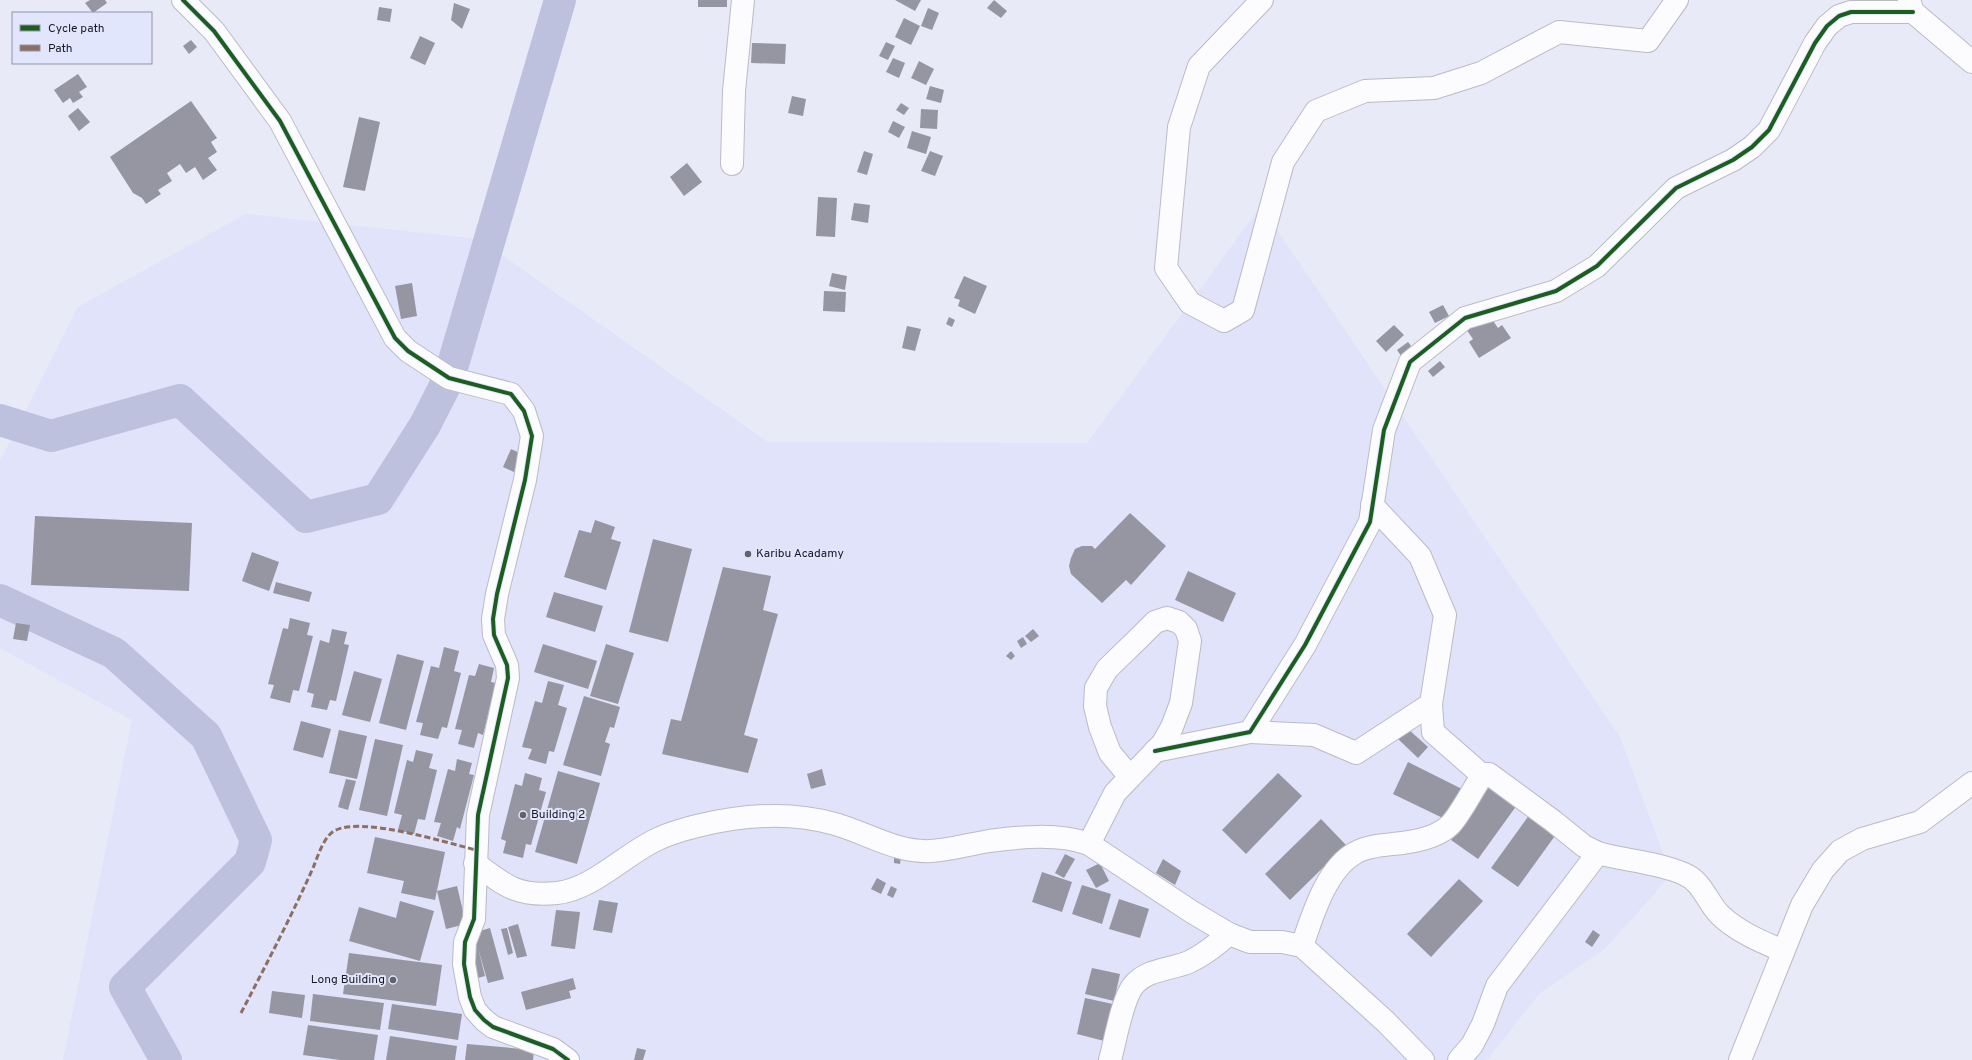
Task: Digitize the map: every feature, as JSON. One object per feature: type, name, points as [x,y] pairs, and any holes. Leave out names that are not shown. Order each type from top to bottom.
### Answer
[{"type":"street","points":[[183,0],[214,31],[280,121],[395,338],[408,351],[449,378],[511,394],[524,411],[532,436],[525,480],[505,557],[492,619],[494,635],[507,665],[508,678],[478,815],[474,919],[463,950],[470,997],[475,1010],[493,1026],[553,1049],[568,1060]]},
{"type":"street","points":[[732,164],[734,99],[743,0]]},
{"type":"street","points":[[1262,0],[1199,66],[1179,127],[1166,268],[1190,303],[1224,321],[1243,310],[1283,162],[1316,111],[1365,91],[1434,88],[1481,73],[1559,32],[1648,40],[1677,0]]},
{"type":"street","points":[[1250,732],[1305,645],[1370,522],[1384,430],[1410,362],[1465,318],[1556,291],[1598,266],[1676,188],[1733,160],[1752,147],[1769,130],[1815,43],[1828,26],[1839,16],[1851,12],[1911,6],[1972,62]]},
{"type":"street","points":[[1372,505],[1420,556],[1445,615],[1431,704],[1433,732],[1482,775]]},
{"type":"street","points":[[1089,844],[1115,793],[1163,743],[1172,727],[1181,703],[1190,641],[1186,629],[1179,622],[1167,618],[1155,622],[1107,669],[1096,688],[1095,706],[1100,727],[1110,753],[1130,777]]},
{"type":"street","points":[[1155,751],[1250,732],[1314,735],[1356,753],[1431,704]]},
{"type":"street","points":[[1302,946],[1315,907],[1342,861],[1356,852],[1374,847],[1410,842],[1439,833],[1450,825],[1482,775],[1489,774],[1553,820],[1584,846],[1598,853],[1649,864],[1684,874],[1696,881],[1718,913],[1728,922],[1743,933],[1783,951]]},
{"type":"street","points":[[1740,1060],[1802,905],[1823,870],[1840,851],[1862,839],[1920,822],[1972,783]]},
{"type":"street","points":[[475,863],[499,882],[518,891],[535,894],[559,893],[579,887],[660,838],[697,826],[737,818],[777,816],[799,817],[834,824],[885,843],[930,851],[956,849],[989,842],[1032,837],[1075,839],[1089,844],[1192,912],[1229,934],[1250,942],[1282,942],[1302,946],[1401,1051],[1423,1060]]},
{"type":"street","points":[[1459,1060],[1472,1045],[1484,1024],[1497,986],[1504,975],[1526,950],[1598,853]]},
{"type":"street","points":[[1110,1060],[1126,1000],[1133,986],[1148,974],[1187,963],[1206,954],[1229,934]]},
{"type":"shaded area","name":"Karibu Acadamy","points":[[1261,206],[1620,737],[1671,875],[1605,949],[1540,993],[1487,1060],[63,1060],[132,720],[0,648],[0,461],[78,307],[246,214],[479,239],[768,442],[1087,443]]},
{"type":"building","points":[[90,0],[105,0],[107,3],[92,12],[85,3]]},
{"type":"building","points":[[698,0],[727,0],[727,7],[698,7]]},
{"type":"building","points":[[895,0],[921,0],[915,11]]},
{"type":"building","points":[[994,0],[1007,11],[1001,18],[987,8]]},
{"type":"building","points":[[454,3],[470,9],[462,29],[451,20]]},
{"type":"building","points":[[379,7],[392,9],[390,22],[377,20]]},
{"type":"building","points":[[928,8],[939,13],[932,30],[921,26]]},
{"type":"building","points":[[904,18],[920,26],[911,45],[895,37]]},
{"type":"building","points":[[420,36],[435,43],[425,65],[410,58]]},
{"type":"building","points":[[191,40],[197,47],[189,54],[183,46]]},
{"type":"building","points":[[886,42],[895,46],[888,60],[879,56]]},
{"type":"building","points":[[752,43],[786,44],[785,64],[751,63]]},
{"type":"building","points":[[893,58],[905,63],[899,78],[886,72]]},
{"type":"building","points":[[919,61],[934,69],[926,85],[911,78]]},
{"type":"building","points":[[78,74],[87,87],[79,92],[83,97],[73,103],[70,98],[63,103],[54,90]]},
{"type":"building","points":[[930,86],[944,90],[941,103],[926,99]]},
{"type":"building","points":[[792,96],[806,99],[803,116],[788,113]]},
{"type":"building","points":[[191,101],[217,138],[211,142],[217,152],[208,158],[217,170],[203,180],[195,167],[186,173],[180,164],[167,173],[172,181],[158,190],[161,194],[146,204],[142,198],[133,193],[110,157]]},
{"type":"building","points":[[901,103],[909,108],[904,115],[896,110]]},
{"type":"building","points":[[78,108],[90,122],[79,131],[68,116]]},
{"type":"building","points":[[921,109],[938,110],[937,129],[920,128]]},
{"type":"building","points":[[359,117],[380,122],[365,191],[343,187]]},
{"type":"building","points":[[893,121],[905,127],[899,138],[888,132]]},
{"type":"building","points":[[912,131],[931,137],[926,154],[907,148]]},
{"type":"building","points":[[864,151],[873,154],[867,175],[857,172]]},
{"type":"building","points":[[930,151],[943,156],[935,176],[921,171]]},
{"type":"building","points":[[687,163],[702,182],[684,196],[670,177]]},
{"type":"building","points":[[818,197],[837,198],[835,237],[816,236]]},
{"type":"building","points":[[854,203],[870,205],[868,223],[851,220]]},
{"type":"building","points":[[832,273],[847,276],[845,290],[829,286]]},
{"type":"building","points":[[964,276],[987,286],[975,314],[958,306],[960,300],[954,298]]},
{"type":"building","points":[[412,283],[417,316],[401,319],[395,286]]},
{"type":"building","points":[[824,291],[846,292],[845,312],[823,311]]},
{"type":"building","points":[[1443,305],[1449,316],[1435,323],[1429,312]]},
{"type":"building","points":[[1489,315],[1498,328],[1502,325],[1511,338],[1479,358],[1469,342],[1473,339],[1466,329]]},
{"type":"building","points":[[949,317],[955,320],[952,327],[946,324]]},
{"type":"building","points":[[1394,325],[1404,335],[1386,352],[1376,341]]},
{"type":"building","points":[[907,326],[921,329],[915,351],[902,348]]},
{"type":"building","points":[[1408,342],[1415,351],[1404,360],[1397,350]]},
{"type":"building","points":[[1440,361],[1445,367],[1433,377],[1428,371]]},
{"type":"building","points":[[511,449],[522,454],[514,472],[503,467]]},
{"type":"building","points":[[1130,513],[1166,546],[1131,585],[1126,580],[1102,603],[1071,574],[1069,566],[1071,558],[1075,549],[1082,546],[1092,546],[1095,549]]},
{"type":"building","points":[[35,516],[192,523],[189,591],[31,585]]},
{"type":"building","points":[[595,520],[615,527],[611,539],[621,542],[606,590],[564,577],[579,530],[591,533]]},
{"type":"building","points":[[653,539],[692,549],[668,642],[629,632]]},
{"type":"building","points":[[252,552],[279,562],[269,591],[242,581]]},
{"type":"building","points":[[723,567],[771,576],[763,610],[778,614],[744,735],[758,739],[748,773],[662,754],[671,719],[681,721]]},
{"type":"building","points":[[1188,571],[1236,593],[1223,622],[1175,600]]},
{"type":"building","points":[[276,582],[312,592],[309,602],[273,593]]},
{"type":"building","points":[[554,592],[603,606],[595,632],[546,617]]},
{"type":"building","points":[[290,618],[310,623],[307,635],[313,636],[299,691],[293,690],[290,703],[270,698],[274,685],[268,684],[283,628],[288,629]]},
{"type":"building","points":[[16,623],[30,625],[27,641],[13,639]]},
{"type":"building","points":[[332,629],[347,632],[344,644],[349,645],[336,701],[330,700],[327,710],[311,707],[314,694],[307,692],[320,640],[329,643]]},
{"type":"building","points":[[1033,629],[1039,636],[1031,642],[1025,636]]},
{"type":"building","points":[[1023,637],[1027,644],[1021,648],[1017,641]]},
{"type":"building","points":[[543,644],[597,661],[588,689],[534,672]]},
{"type":"building","points":[[606,644],[634,653],[618,704],[590,696]]},
{"type":"building","points":[[444,647],[459,651],[454,671],[461,673],[447,728],[442,727],[438,739],[420,735],[423,723],[416,722],[431,666],[439,668]]},
{"type":"building","points":[[1011,651],[1015,656],[1011,660],[1006,656]]},
{"type":"building","points":[[397,654],[424,661],[406,730],[379,723]]},
{"type":"building","points":[[479,664],[494,668],[491,682],[496,683],[483,735],[478,733],[474,748],[458,744],[462,730],[455,729],[469,675],[475,676]]},
{"type":"building","points":[[354,671],[382,679],[370,722],[342,715]]},
{"type":"building","points":[[548,681],[564,685],[558,705],[567,708],[554,752],[549,751],[546,764],[528,759],[532,749],[522,747],[535,701],[542,703]]},
{"type":"building","points":[[584,696],[620,707],[614,728],[610,727],[605,742],[610,744],[601,776],[563,765]]},
{"type":"building","points":[[301,721],[331,729],[323,758],[293,750]]},
{"type":"building","points":[[1407,728],[1428,747],[1418,758],[1397,738]]},
{"type":"building","points":[[339,730],[367,736],[357,779],[329,773]]},
{"type":"building","points":[[375,739],[403,745],[387,816],[359,810]]},
{"type":"building","points":[[416,750],[433,754],[429,768],[437,770],[425,820],[418,819],[414,834],[398,830],[402,815],[394,813],[407,760],[413,762]]},
{"type":"building","points":[[457,759],[472,763],[469,774],[474,775],[460,829],[457,827],[453,841],[437,836],[441,823],[434,822],[448,769],[455,771]]},
{"type":"building","points":[[1408,762],[1464,790],[1449,821],[1393,794]]},
{"type":"building","points":[[822,769],[826,785],[811,789],[807,774]]},
{"type":"building","points":[[558,771],[600,783],[577,864],[535,852]]},
{"type":"building","name":"Building 2","points":[[525,773],[542,778],[539,790],[546,792],[531,845],[526,844],[523,858],[503,853],[506,841],[501,839],[515,784],[522,786]]},
{"type":"building","points":[[1278,773],[1302,796],[1246,854],[1222,830]]},
{"type":"building","points":[[346,779],[356,781],[348,810],[338,807]]},
{"type":"building","points":[[1490,786],[1517,805],[1478,859],[1451,840]]},
{"type":"building","points":[[1530,814],[1557,833],[1518,887],[1491,868]]},
{"type":"building","points":[[1321,819],[1346,845],[1290,900],[1265,874]]},
{"type":"building","points":[[375,837],[445,852],[435,900],[401,893],[404,881],[367,873]]},
{"type":"building","points":[[1065,854],[1075,859],[1064,878],[1055,873]]},
{"type":"building","points":[[894,856],[901,857],[900,864],[894,863]]},
{"type":"building","points":[[1163,859],[1181,871],[1175,885],[1156,873]]},
{"type":"building","points":[[1100,863],[1109,881],[1096,888],[1086,870]]},
{"type":"building","points":[[1042,872],[1072,882],[1062,912],[1032,902]]},
{"type":"building","points":[[877,878],[886,883],[881,894],[871,889]]},
{"type":"building","points":[[1459,879],[1483,901],[1431,957],[1407,934]]},
{"type":"building","points":[[1082,885],[1111,894],[1102,924],[1072,914]]},
{"type":"building","points":[[457,886],[466,924],[446,929],[437,891]]},
{"type":"building","points":[[891,886],[897,889],[893,898],[887,895]]},
{"type":"building","points":[[1119,899],[1149,909],[1140,938],[1109,929]]},
{"type":"building","points":[[599,900],[618,903],[612,933],[593,930]]},
{"type":"building","points":[[400,901],[434,911],[420,961],[349,941],[359,907],[396,918]]},
{"type":"building","points":[[556,910],[580,912],[575,949],[551,946]]},
{"type":"building","points":[[518,924],[527,956],[517,958],[508,927]]},
{"type":"building","points":[[490,928],[504,979],[488,983],[478,948],[485,976],[478,978],[469,944],[473,933]]},
{"type":"building","points":[[507,928],[513,953],[508,955],[501,929]]},
{"type":"building","points":[[1593,930],[1600,935],[1592,947],[1585,942]]},
{"type":"building","name":"Long Building","points":[[349,953],[442,965],[436,1006],[343,994]]},
{"type":"building","points":[[1092,968],[1120,974],[1114,1001],[1085,994]]},
{"type":"building","points":[[573,978],[576,989],[569,991],[571,998],[526,1010],[521,992]]},
{"type":"building","points":[[272,991],[305,995],[302,1018],[269,1013]]},
{"type":"building","points":[[313,994],[384,1003],[380,1030],[310,1021]]},
{"type":"building","points":[[1085,998],[1113,1004],[1108,1042],[1077,1034]]},
{"type":"building","points":[[392,1004],[462,1014],[458,1040],[388,1029]]},
{"type":"building","points":[[308,1025],[378,1035],[374,1060],[340,1060],[303,1055]]},
{"type":"building","points":[[390,1036],[457,1046],[455,1060],[386,1060]]},
{"type":"building","points":[[467,1044],[534,1050],[533,1060],[465,1060]]},
{"type":"building","points":[[637,1048],[646,1050],[643,1060],[634,1060]]},
{"type":"waterway","points":[[0,420],[51,436],[180,400],[306,517],[378,499],[425,425],[449,378],[560,0]]},
{"type":"waterway","points":[[0,600],[114,653],[206,736],[256,840],[250,862],[125,987],[166,1060]]},
{"type":"marked path","points":[[241,1013],[296,905],[322,846],[328,836],[336,830],[349,827],[384,829],[404,832],[476,850]]},
{"type":"cycle path","points":[[183,0],[214,31],[280,121],[395,338],[408,351],[449,378],[511,394],[524,411],[532,436],[525,480],[497,594],[493,619],[494,635],[507,665],[508,678],[478,815],[474,919],[465,942],[464,964],[470,997],[475,1010],[484,1020],[493,1027],[553,1049],[568,1060]]},
{"type":"cycle path","points":[[1155,751],[1250,732],[1305,645],[1370,522],[1384,430],[1410,362],[1465,318],[1556,291],[1597,266],[1676,188],[1733,160],[1752,147],[1769,130],[1815,43],[1827,26],[1839,16],[1851,12],[1913,12]]},
{"type":"place","name":"Karibu Acadamy","points":[[748,554]]},
{"type":"place","name":"Building 2","points":[[523,815]]},
{"type":"place","name":"Long Building","points":[[393,980]]}]
